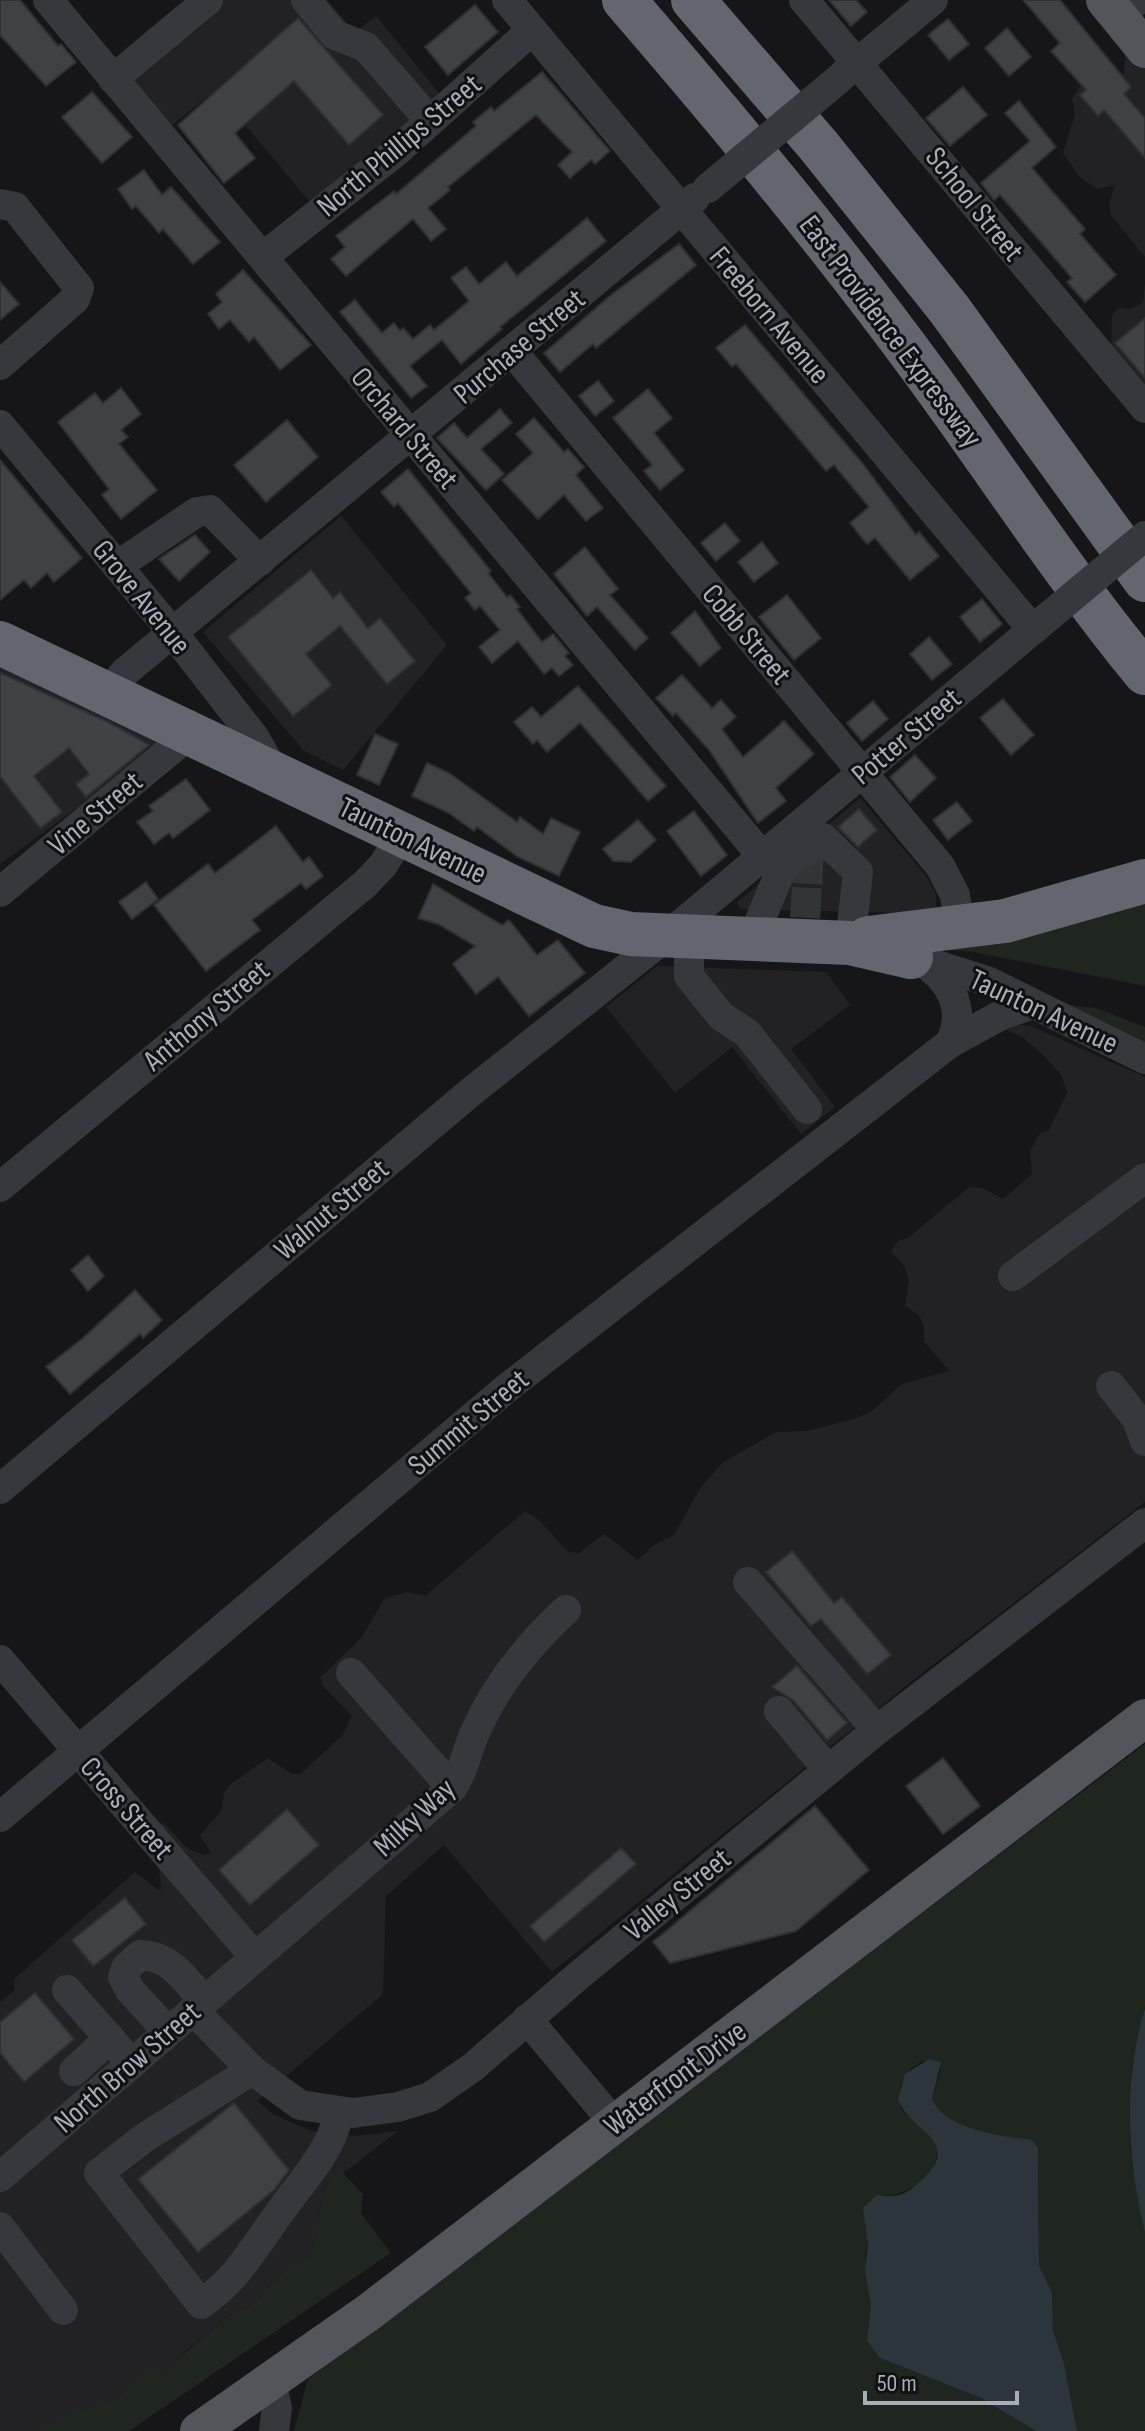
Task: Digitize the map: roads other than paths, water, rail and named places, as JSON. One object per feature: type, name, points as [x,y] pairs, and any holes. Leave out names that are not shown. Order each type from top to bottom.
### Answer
[{"type":"highway","name":"East Providence Expressway","points":[[624,0],[739,134],[850,273],[1065,573],[1145,673]]},
{"type":"highway","name":"East Providence Expressway","points":[[693,0],[818,145],[949,309],[1145,580]]},
{"type":"highway","name":"Taunton Avenue","points":[[0,643],[594,926],[618,933],[752,939],[844,896],[960,928],[1027,915],[1141,882]]},
{"type":"highway","name":"Taunton Avenue","points":[[844,896],[911,957]]},
{"type":"main road","points":[[1120,5],[1145,49]]},
{"type":"main road","name":"Waterfront Drive","points":[[199,2431],[271,2383],[615,2124],[1145,1718]]},
{"type":"street","name":"Orchard Street","points":[[48,0],[779,877]]},
{"type":"street","points":[[113,79],[208,0]]},
{"type":"street","points":[[306,0],[335,35],[366,47],[430,121]]},
{"type":"street","name":"Freeborn Avenue","points":[[507,0],[682,209],[1041,624]]},
{"type":"street","name":"School Street","points":[[804,0],[849,70],[1145,408]]},
{"type":"street","name":"Purchase Street","points":[[106,694],[125,672],[933,0]]},
{"type":"street","name":"North Phillips Street","points":[[263,257],[430,121],[532,30]]},
{"type":"street","points":[[0,204],[15,207],[79,288],[75,299],[0,365]]},
{"type":"street","name":"Cobb Street","points":[[512,351],[947,877],[955,895],[960,928]]},
{"type":"street","name":"Grove Avenue","points":[[0,425],[173,633],[254,737],[275,774]]},
{"type":"street","points":[[117,566],[197,512],[210,510],[260,561]]},
{"type":"street","name":"Potter Street","points":[[678,936],[779,877],[862,772],[1145,536]]},
{"type":"street","name":"Vine Street","points":[[0,892],[190,734]]},
{"type":"street","name":"Anthony Street","points":[[0,1187],[365,884],[383,865],[402,835]]},
{"type":"street","points":[[752,939],[779,877],[823,838],[844,896]]},
{"type":"street","points":[[678,936],[689,976],[721,1016],[747,1033],[807,1109]]},
{"type":"street","name":"Walnut Street","points":[[0,1489],[472,1091],[678,936]]},
{"type":"street","points":[[911,957],[937,973],[955,997],[957,1026],[950,1043]]},
{"type":"street","name":"Taunton Avenue","points":[[911,957],[972,975],[1145,1059]]},
{"type":"street","name":"Summit Street","points":[[0,1817],[507,1388],[950,1043],[1001,1015],[1033,1004]]},
{"type":"street","points":[[1013,1276],[1145,1178]]},
{"type":"street","points":[[1111,1386],[1137,1419],[1145,1441]]},
{"type":"street","name":"Valley Street","points":[[168,2032],[130,1990],[123,1977],[126,1968],[140,1955],[156,1955],[170,1962],[198,2006],[252,2070],[300,2105],[339,2113],[384,2110],[430,2097],[460,2077],[877,1730],[1145,1523]]},
{"type":"street","points":[[748,1582],[877,1730]]},
{"type":"street","name":"Milky Way","points":[[254,1956],[452,1788],[476,1729],[508,1674],[529,1646],[566,1610]]},
{"type":"street","name":"Cross Street","points":[[0,1660],[254,1956]]},
{"type":"street","points":[[351,1673],[452,1788]]},
{"type":"street","points":[[779,1711],[828,1770]]},
{"type":"street","name":"North Brow Street","points":[[0,2177],[254,1956]]},
{"type":"street","points":[[67,1990],[132,2064]]},
{"type":"street","points":[[527,2019],[615,2124]]},
{"type":"street","points":[[74,2071],[110,2038]]},
{"type":"street","points":[[252,2070],[144,2138],[99,2173],[201,2304],[235,2278],[330,2143],[339,2113]]},
{"type":"street","points":[[0,2227],[63,2310]]},
{"type":"street","points":[[271,2383],[277,2408],[274,2431]]},
{"type":"tunnel","points":[[793,868],[831,870]]},
{"type":"tunnel","points":[[791,902],[829,904]]}]
